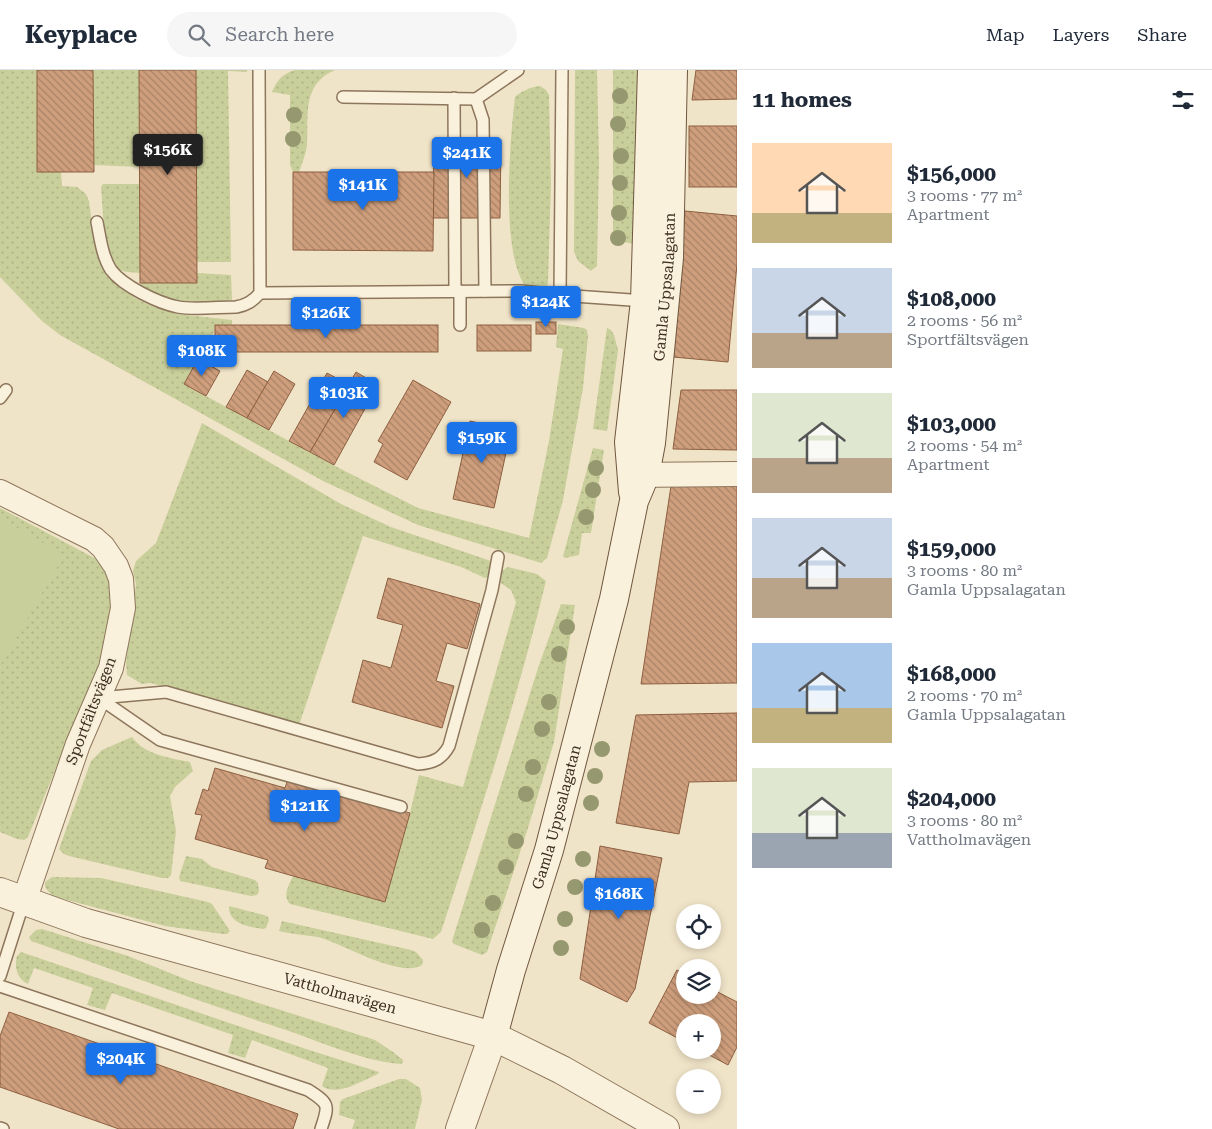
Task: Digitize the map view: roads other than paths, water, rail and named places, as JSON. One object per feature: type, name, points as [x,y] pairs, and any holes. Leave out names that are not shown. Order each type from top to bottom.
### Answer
[{"type":"main road","name":"Gamla Uppsalagatan","points":[[637,484],[629,442],[645,301],[652,70]]},
{"type":"main road","name":"Gamla Uppsalagatan","points":[[460,1129],[493,1036],[511,970],[549,850],[614,599],[637,484],[652,443],[669,258],[673,70]]},
{"type":"main road","name":"Vattholmavägen","points":[[12,896],[86,923],[493,1036],[562,1070],[665,1129]]},
{"type":"street","points":[[637,484],[737,474]]},
{"type":"street","name":"Sportfältsvägen","points":[[0,492],[94,539],[103,547],[116,566],[121,579],[123,608],[111,668],[12,896]]},
{"type":"lane","points":[[259,70],[260,293]]},
{"type":"lane","points":[[343,97],[476,99],[518,70]]},
{"type":"lane","points":[[560,295],[562,70]]},
{"type":"lane","points":[[454,98],[460,325]]},
{"type":"lane","points":[[476,99],[483,120],[485,291]]},
{"type":"lane","points":[[97,222],[104,254],[111,269],[120,278],[154,299],[179,308],[236,307],[250,303],[260,293],[485,291],[645,301]]},
{"type":"lane","points":[[99,698],[166,692],[418,764],[432,762],[439,759],[449,746],[492,590],[498,557]]},
{"type":"lane","points":[[99,698],[160,740],[401,807]]},
{"type":"lane","points":[[0,972],[12,896]]},
{"type":"lane","points":[[0,986],[308,1090],[324,1100],[328,1110],[321,1129]]}]
